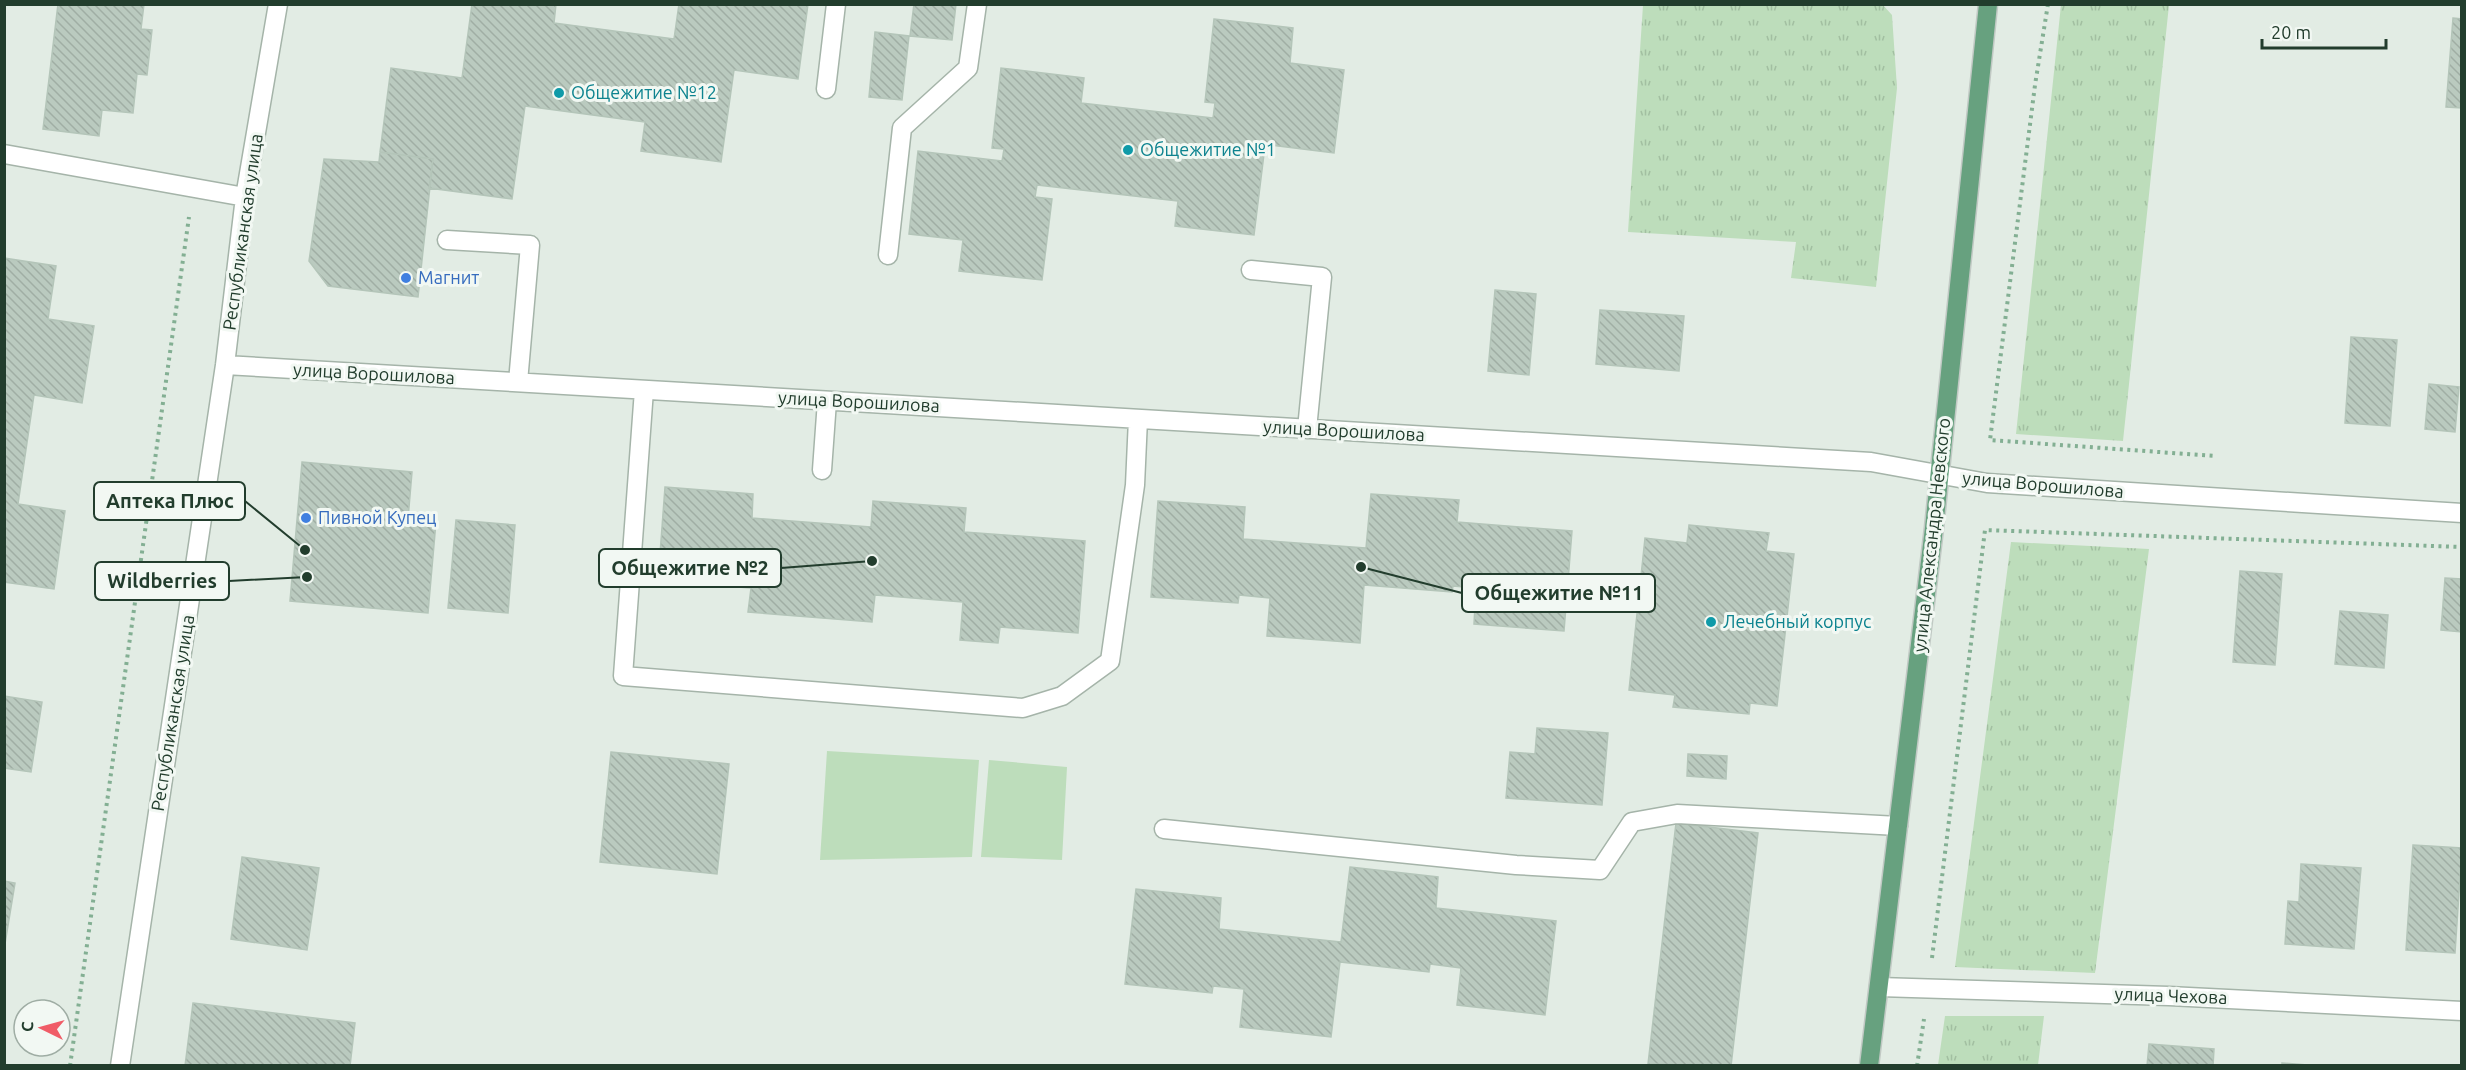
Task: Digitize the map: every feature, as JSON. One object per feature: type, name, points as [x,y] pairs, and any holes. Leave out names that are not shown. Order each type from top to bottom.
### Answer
[{"type":"main road","name":"улица Александра Невского","points":[[1869,1065],[1940,474],[1988,4]]},
{"type":"street","name":"Республиканская улица","points":[[120,1065],[225,365],[245,197],[278,4]]},
{"type":"street","points":[[826,89],[836,4]]},
{"type":"street","points":[[888,255],[902,128],[968,68],[977,4]]},
{"type":"street","points":[[4,154],[245,197]]},
{"type":"street","points":[[447,240],[530,245],[518,382]]},
{"type":"street","points":[[1251,270],[1322,277],[1307,429]]},
{"type":"street","name":"улица Ворошилова","points":[[225,365],[1871,462],[1987,483],[2462,513]]},
{"type":"street","points":[[644,390],[623,676],[1023,708],[1062,696],[1110,661],[1135,485],[1138,419]]},
{"type":"street","points":[[822,470],[827,400]]},
{"type":"street","points":[[1164,829],[1516,865],[1600,870],[1632,822],[1677,814],[1898,826]]},
{"type":"street","name":"улица Чехова","points":[[1879,987],[2169,996],[2462,1011]]},
{"type":"path","points":[[2048,4],[2035,85],[1990,440],[2215,456]]},
{"type":"path","points":[[70,1065],[193,188]]},
{"type":"path","points":[[1917,1065],[1984,530],[2462,547]]},
{"type":"green space","points":[[1882,4],[1892,15],[1897,88],[1876,287],[1791,278],[1796,242],[1628,232],[1643,5]]},
{"type":"green space","points":[[2061,5],[2169,5],[2123,441],[2016,434]]},
{"type":"green space","points":[[2011,542],[2149,549],[2095,973],[1955,967]]},
{"type":"green space","points":[[827,751],[979,760],[972,857],[820,860]]},
{"type":"green space","points":[[989,760],[1067,767],[1062,860],[981,857]]},
{"type":"green space","points":[[1945,1016],[2044,1016],[2038,1065],[1938,1065]]},
{"type":"building","points":[[58,4],[144,4],[141,29],[152,30],[147,75],[137,74],[133,113],[102,110],[99,136],[43,129]]},
{"type":"building","name":"Общежитие №12","points":[[472,4],[556,4],[554,23],[674,39],[679,4],[808,4],[798,79],[734,70],[721,162],[641,151],[645,122],[525,106],[512,199],[429,188],[433,159],[380,152],[391,68],[462,78]]},
{"type":"building","points":[[914,4],[956,4],[952,40],[910,36]]},
{"type":"building","points":[[2453,18],[2462,19],[2462,108],[2446,107]]},
{"type":"building","name":"Общежитие №1","points":[[1214,19],[1293,28],[1290,63],[1344,70],[1334,153],[1253,143],[1251,152],[1264,154],[1254,235],[1175,226],[1178,201],[1037,185],[1035,197],[1052,199],[1042,280],[959,271],[963,240],[909,234],[918,151],[1002,161],[1004,149],[992,148],[1001,68],[1084,78],[1081,103],[1213,118],[1215,103],[1205,102]]},
{"type":"building","points":[[875,32],[909,36],[902,100],[869,97]]},
{"type":"building","points":[[380,152],[433,159],[418,297],[328,286],[309,261],[324,159],[379,162]]},
{"type":"building","points":[[4,258],[56,266],[48,319],[94,326],[82,403],[34,395],[18,504],[65,511],[54,589],[4,582]]},
{"type":"building","points":[[1495,290],[1536,294],[1529,375],[1488,371]]},
{"type":"building","points":[[1600,310],[1684,316],[1679,371],[1596,364]]},
{"type":"building","points":[[2351,337],[2397,340],[2390,426],[2345,423]]},
{"type":"building","points":[[2429,384],[2459,387],[2455,432],[2425,429]]},
{"type":"building","points":[[302,462],[412,472],[408,519],[436,522],[428,613],[290,601]]},
{"type":"building","points":[[665,487],[753,494],[752,518],[871,527],[873,501],[966,508],[964,532],[1085,541],[1078,633],[1000,627],[998,643],[960,640],[963,602],[875,595],[872,622],[748,612],[751,588],[658,581]]},
{"type":"building","points":[[1371,494],[1459,500],[1457,522],[1572,531],[1564,631],[1474,624],[1476,588],[1453,586],[1452,592],[1364,585],[1360,643],[1267,636],[1270,598],[1239,595],[1238,603],[1151,597],[1158,501],[1245,507],[1243,539],[1366,548]]},
{"type":"building","points":[[456,520],[515,525],[508,613],[448,608]]},
{"type":"building","name":"Лечебный корпус","points":[[1689,525],[1769,533],[1766,551],[1794,554],[1777,706],[1750,703],[1749,714],[1673,707],[1675,695],[1629,690],[1645,538],[1687,543]]},
{"type":"building","points":[[2240,571],[2282,574],[2275,665],[2233,662]]},
{"type":"building","points":[[2445,578],[2462,579],[2462,632],[2441,630]]},
{"type":"building","points":[[2340,611],[2388,615],[2384,668],[2335,664]]},
{"type":"building","points":[[4,696],[42,702],[31,772],[4,768]]},
{"type":"building","points":[[1537,728],[1608,733],[1602,805],[1506,798],[1510,752],[1535,754]]},
{"type":"building","points":[[611,752],[729,764],[717,874],[600,862]]},
{"type":"building","points":[[1688,754],[1727,756],[1726,779],[1687,776]]},
{"type":"building","points":[[1676,823],[1758,833],[1731,1066],[1648,1064]]},
{"type":"building","points":[[2413,845],[2462,848],[2455,953],[2406,950]]},
{"type":"building","points":[[242,857],[319,868],[307,950],[231,939]]},
{"type":"building","points":[[2301,864],[2361,868],[2354,949],[2285,944],[2288,901],[2299,902]]},
{"type":"building","points":[[1350,867],[1438,877],[1436,908],[1556,921],[1545,1015],[1457,1005],[1461,968],[1430,964],[1429,972],[1340,962],[1331,1037],[1240,1027],[1244,989],[1213,986],[1212,993],[1125,984],[1136,889],[1221,898],[1219,929],[1341,942]]},
{"type":"building","points":[[4,881],[15,883],[4,950]]},
{"type":"building","points":[[193,1003],[355,1023],[350,1066],[185,1066]]},
{"type":"building","points":[[2149,1044],[2214,1049],[2213,1066],[2147,1066]]},
{"type":"building","points":[[2282,1063],[2320,1066],[2282,1066]]},
{"type":"place","name":"Общежитие №12","points":[[559,93]]},
{"type":"place","name":"Общежитие №1","points":[[1128,150]]},
{"type":"place","name":"Магнит","points":[[406,278]]},
{"type":"place","name":"Пивной Купец","points":[[306,518]]},
{"type":"place","name":"Аптека Плюс","points":[[305,550]]},
{"type":"place","name":"Общежитие №2","points":[[872,561]]},
{"type":"place","name":"Общежитие №11","points":[[1361,567]]},
{"type":"place","name":"Wildberries","points":[[307,577]]},
{"type":"place","name":"Лечебный корпус","points":[[1711,622]]}]
